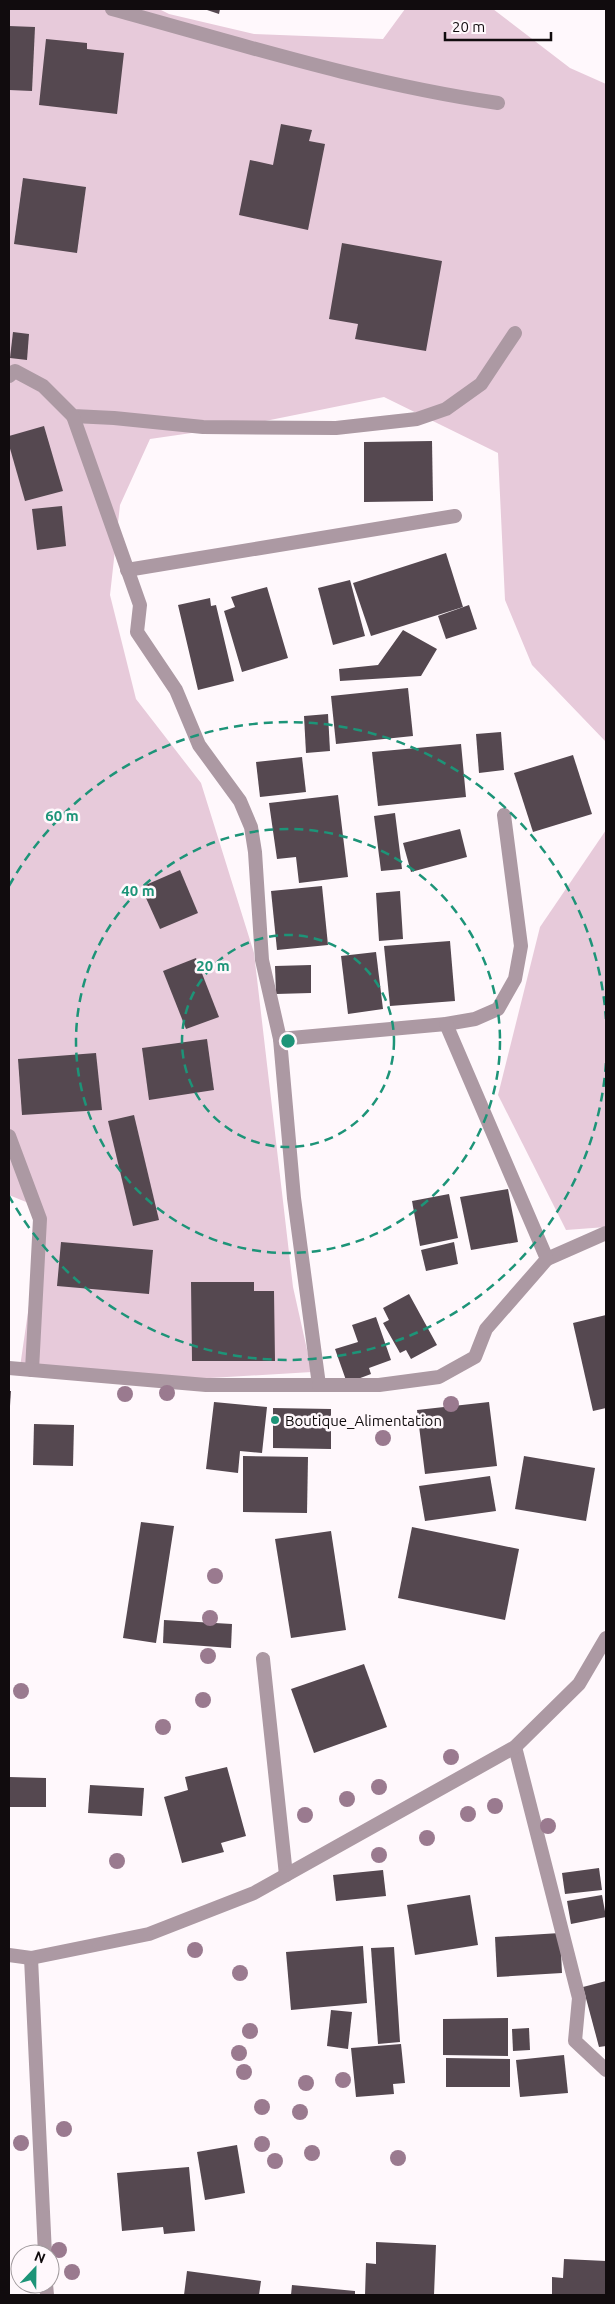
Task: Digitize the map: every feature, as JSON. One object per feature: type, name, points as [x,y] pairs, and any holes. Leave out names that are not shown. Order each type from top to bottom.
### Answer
[{"type":"street","points":[[112,9],[370,80],[439,94],[498,103]]},
{"type":"street","points":[[73,416],[203,427],[336,428],[417,419],[446,409],[481,384],[515,332]]},
{"type":"street","points":[[9,376],[15,371],[43,386],[73,416],[140,604],[138,632],[176,690],[200,744],[240,801],[251,827],[255,852],[262,960],[280,1039],[294,1198],[319,1385]]},
{"type":"street","points":[[127,570],[455,516]]},
{"type":"street","points":[[280,1039],[446,1024],[475,1019],[498,1009],[515,979],[521,946],[504,814]]},
{"type":"street","points":[[446,1024],[547,1259]]},
{"type":"street","points":[[9,1136],[40,1219],[32,1370]]},
{"type":"street","points":[[9,1368],[206,1385],[379,1385],[439,1377],[475,1357],[486,1329],[547,1259],[606,1233]]},
{"type":"street","points":[[9,1955],[31,1958],[149,1934],[254,1893],[516,1747],[578,1684],[606,1638]]},
{"type":"street","points":[[263,1659],[286,1875]]},
{"type":"street","points":[[516,1747],[579,1998],[575,2041],[606,2070]]},
{"type":"street","points":[[31,1958],[45,2244]]},
{"type":"shaded area","points":[[9,9],[159,9],[169,14],[254,34],[383,39],[405,9],[493,9],[570,68],[606,84],[606,742],[532,665],[505,600],[498,453],[384,397],[240,426],[150,439],[120,505],[110,595],[136,699],[201,783],[254,953],[293,1287],[312,1372],[177,1380],[20,1367],[43,1209],[9,1195]]},
{"type":"shaded area","points":[[606,830],[606,1227],[566,1230],[498,1095],[540,927]]},
{"type":"building","points":[[204,9],[220,9],[219,14]]},
{"type":"building","points":[[9,26],[35,27],[32,91],[9,90]]},
{"type":"building","points":[[46,39],[87,43],[87,49],[124,53],[117,114],[39,105]]},
{"type":"building","points":[[281,124],[312,130],[309,141],[325,144],[308,230],[239,215],[250,160],[273,165]]},
{"type":"building","points":[[23,178],[86,187],[77,253],[14,244]]},
{"type":"building","points":[[342,243],[442,261],[426,351],[355,339],[358,324],[329,319]]},
{"type":"building","points":[[13,332],[29,334],[27,360],[10,358]]},
{"type":"building","points":[[44,426],[63,491],[25,501],[9,445],[9,436]]},
{"type":"building","points":[[432,441],[433,501],[364,502],[364,442]]},
{"type":"building","points":[[62,506],[66,546],[37,550],[32,509]]},
{"type":"building","points":[[446,553],[463,607],[371,636],[353,583]]},
{"type":"building","points":[[350,580],[365,636],[333,645],[318,588]]},
{"type":"building","points":[[267,587],[288,658],[242,672],[224,611],[235,607],[231,597]]},
{"type":"building","points":[[210,598],[211,606],[216,605],[234,681],[198,690],[178,605]]},
{"type":"building","points":[[469,605],[477,629],[446,639],[438,616]]},
{"type":"building","points":[[403,630],[437,649],[421,676],[340,681],[339,669],[378,665]]},
{"type":"building","points":[[408,688],[413,736],[336,744],[331,696]]},
{"type":"building","points":[[328,714],[330,751],[306,753],[304,716]]},
{"type":"building","points":[[501,732],[504,770],[479,773],[476,734]]},
{"type":"building","points":[[461,744],[466,797],[378,806],[372,752]]},
{"type":"building","points":[[573,755],[592,814],[533,832],[514,773]]},
{"type":"building","points":[[302,757],[306,792],[260,797],[256,762]]},
{"type":"building","points":[[338,795],[348,877],[299,883],[296,857],[277,859],[269,803]]},
{"type":"building","points":[[395,813],[402,869],[381,871],[374,816]]},
{"type":"building","points":[[460,829],[467,857],[411,872],[403,843]]},
{"type":"building","points":[[180,870],[198,913],[160,929],[141,887]]},
{"type":"building","points":[[322,886],[328,945],[277,950],[271,891]]},
{"type":"building","points":[[400,891],[403,939],[379,941],[376,893]]},
{"type":"building","points":[[450,941],[455,1001],[390,1006],[384,946]]},
{"type":"building","points":[[376,952],[383,1009],[348,1014],[341,956]]},
{"type":"building","points":[[196,958],[219,1017],[186,1029],[163,971]]},
{"type":"building","points":[[311,965],[311,993],[276,994],[275,966]]},
{"type":"building","points":[[207,1039],[214,1090],[149,1100],[142,1048]]},
{"type":"building","points":[[96,1053],[102,1110],[22,1115],[18,1059]]},
{"type":"building","points":[[134,1115],[159,1220],[133,1226],[108,1121]]},
{"type":"building","points":[[508,1189],[518,1242],[471,1250],[460,1197]]},
{"type":"building","points":[[449,1194],[458,1238],[420,1246],[412,1201]]},
{"type":"building","points":[[61,1242],[153,1250],[149,1294],[57,1286]]},
{"type":"building","points":[[454,1242],[458,1264],[426,1271],[421,1250]]},
{"type":"building","points":[[191,1282],[254,1282],[254,1291],[274,1291],[275,1361],[192,1361]]},
{"type":"building","points":[[409,1294],[437,1345],[411,1359],[406,1350],[400,1353],[383,1323],[389,1320],[383,1308]]},
{"type":"building","points":[[606,1315],[606,1408],[593,1411],[573,1323]]},
{"type":"building","points":[[376,1317],[391,1360],[369,1368],[371,1374],[347,1383],[335,1349],[358,1342],[352,1325]]},
{"type":"building","points":[[9,1391],[11,1391],[10,1406],[9,1406]]},
{"type":"building","points":[[214,1402],[267,1407],[262,1453],[240,1451],[238,1473],[206,1469]]},
{"type":"building","points":[[489,1402],[497,1466],[425,1474],[417,1410]]},
{"type":"building","points":[[273,1408],[331,1409],[331,1449],[273,1448]]},
{"type":"building","points":[[34,1424],[74,1425],[73,1466],[33,1465]]},
{"type":"building","points":[[243,1456],[308,1457],[307,1513],[243,1512]]},
{"type":"building","points":[[524,1456],[595,1468],[586,1521],[515,1509]]},
{"type":"building","points":[[490,1476],[496,1511],[425,1521],[419,1486]]},
{"type":"building","points":[[141,1522],[174,1526],[156,1643],[123,1638]]},
{"type":"building","points":[[412,1527],[519,1549],[505,1620],[398,1598]]},
{"type":"building","points":[[331,1531],[346,1630],[291,1638],[275,1539]]},
{"type":"building","points":[[164,1620],[232,1624],[231,1648],[163,1643]]},
{"type":"building","points":[[364,1664],[387,1727],[314,1753],[291,1689]]},
{"type":"building","points":[[227,1767],[246,1836],[221,1843],[224,1852],[182,1863],[164,1797],[188,1790],[185,1777]]},
{"type":"building","points":[[9,1777],[46,1778],[46,1807],[9,1807]]},
{"type":"building","points":[[90,1785],[144,1788],[142,1816],[88,1813]]},
{"type":"building","points":[[599,1868],[602,1890],[565,1894],[562,1873]]},
{"type":"building","points":[[383,1870],[386,1896],[336,1901],[333,1875]]},
{"type":"building","points":[[470,1895],[478,1945],[415,1955],[407,1905]]},
{"type":"building","points":[[602,1895],[606,1917],[571,1924],[567,1901]]},
{"type":"building","points":[[560,1933],[562,1973],[497,1977],[495,1937]]},
{"type":"building","points":[[363,1946],[367,2003],[291,2010],[286,1952]]},
{"type":"building","points":[[394,1947],[400,2042],[378,2044],[371,1948]]},
{"type":"building","points":[[606,1981],[606,2046],[599,2047],[583,1987]]},
{"type":"building","points":[[331,2010],[352,2012],[348,2049],[327,2046]]},
{"type":"building","points":[[508,2018],[508,2056],[443,2055],[443,2019]]},
{"type":"building","points":[[529,2028],[530,2050],[513,2051],[512,2029]]},
{"type":"building","points":[[401,2044],[405,2083],[393,2084],[394,2094],[356,2097],[351,2048]]},
{"type":"building","points":[[564,2055],[568,2093],[520,2097],[516,2060]]},
{"type":"building","points":[[446,2058],[510,2059],[510,2087],[446,2087]]},
{"type":"building","points":[[237,2145],[245,2193],[205,2200],[197,2152]]},
{"type":"building","points":[[189,2167],[195,2231],[164,2234],[163,2227],[122,2231],[117,2173]]},
{"type":"building","points":[[376,2242],[436,2245],[434,2295],[365,2295],[366,2263],[376,2264]]},
{"type":"building","points":[[564,2259],[606,2261],[606,2295],[552,2295],[552,2277],[563,2278]]},
{"type":"building","points":[[187,2271],[261,2281],[259,2295],[184,2295]]},
{"type":"building","points":[[292,2285],[355,2291],[355,2295],[291,2295]]},
{"type":"place","name":"Boutique_Alimentation","points":[[275,1420]]}]
